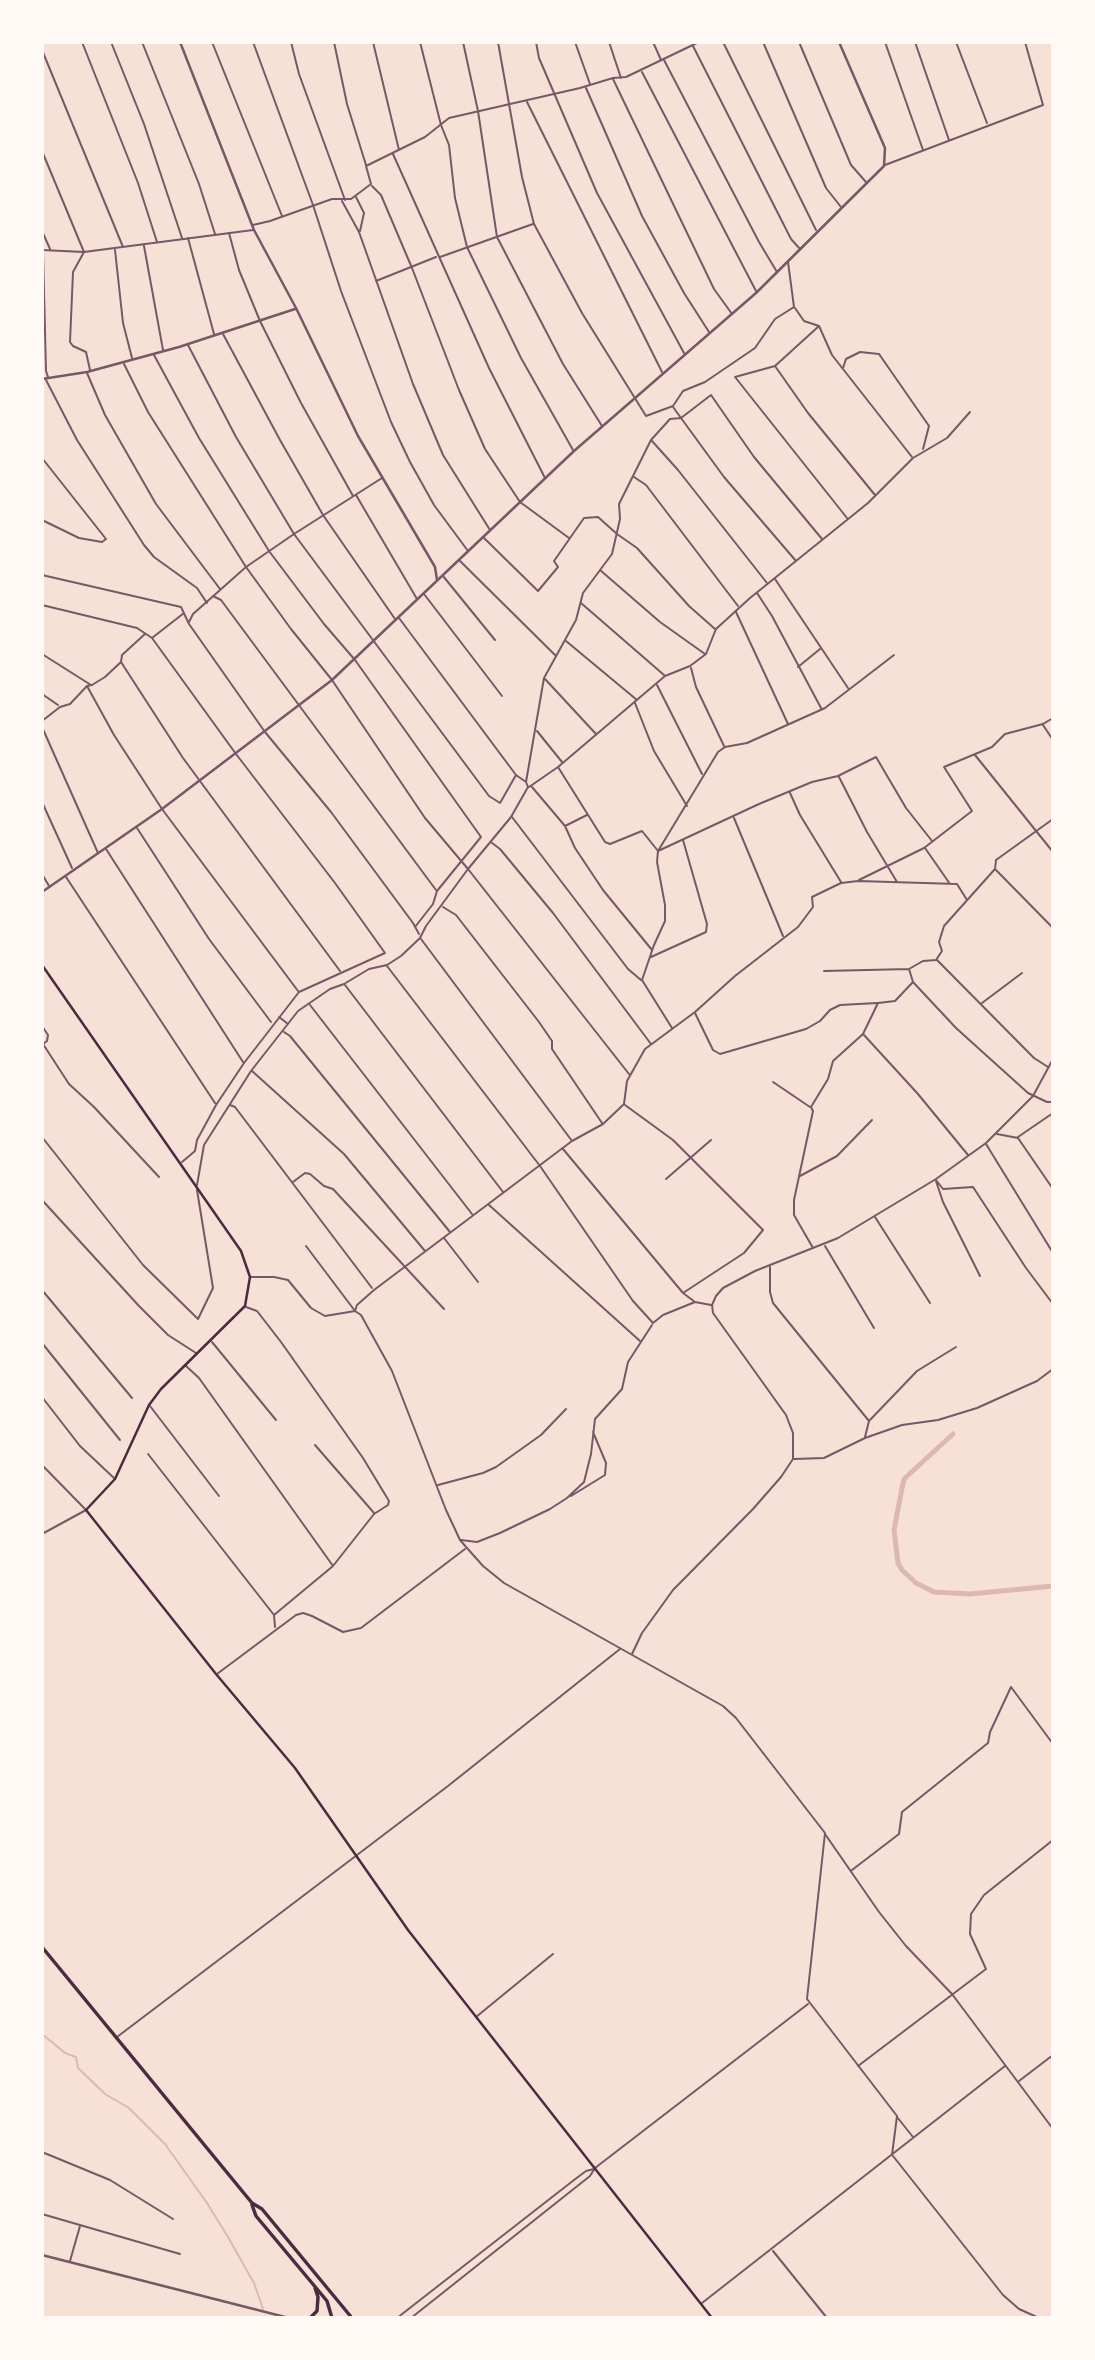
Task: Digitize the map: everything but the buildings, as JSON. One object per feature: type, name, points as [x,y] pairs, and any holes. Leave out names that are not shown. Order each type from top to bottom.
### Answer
[{"type":"highway","points":[[42,1947],[252,2203],[262,2209],[352,2318]]},
{"type":"highway","points":[[252,2203],[256,2216],[330,2305],[332,2318]]},
{"type":"highway","points":[[310,2318],[317,2311],[315,2286]]},
{"type":"main road","points":[[42,965],[241,1251],[250,1277],[245,1306],[185,1364],[149,1405],[115,1479],[86,1510],[216,1674],[295,1768],[324,1807],[354,1855],[476,2018],[712,2318]]},
{"type":"street","points":[[82,42],[138,183],[158,242]]},
{"type":"street","points":[[111,42],[144,124],[183,238]]},
{"type":"street","points":[[142,42],[186,150],[215,234]]},
{"type":"street","points":[[180,42],[254,230],[358,436],[435,567],[437,580]]},
{"type":"street","points":[[212,42],[283,217]]},
{"type":"street","points":[[253,42],[313,205],[341,291],[401,442],[434,505],[468,551]]},
{"type":"street","points":[[291,42],[299,74],[413,384],[443,454],[490,530]]},
{"type":"street","points":[[334,42],[347,104],[371,184],[381,195],[485,449],[520,502],[569,538]]},
{"type":"street","points":[[373,42],[399,150]]},
{"type":"street","points":[[419,42],[449,145],[455,198],[467,247],[521,358],[574,451]]},
{"type":"street","points":[[463,42],[478,111],[497,237],[564,364],[602,426]]},
{"type":"street","points":[[498,42],[522,177],[534,223],[582,313],[646,416],[673,407],[683,391],[705,382],[755,348],[775,318],[794,307]]},
{"type":"street","points":[[536,42],[539,58],[597,193],[685,354]]},
{"type":"street","points":[[575,42],[591,85]]},
{"type":"street","points":[[610,42],[621,78]]},
{"type":"street","points":[[653,42],[759,242],[778,272]]},
{"type":"street","points":[[689,42],[791,239],[800,249]]},
{"type":"street","points":[[366,166],[425,137],[449,118],[621,78],[642,71],[699,42]]},
{"type":"street","points":[[723,42],[817,231]]},
{"type":"street","points":[[763,42],[826,188],[841,206]]},
{"type":"street","points":[[799,42],[851,165],[866,183]]},
{"type":"street","points":[[839,42],[885,148],[884,166]]},
{"type":"street","points":[[885,42],[923,150]]},
{"type":"street","points":[[915,42],[949,141]]},
{"type":"street","points":[[956,42],[988,124]]},
{"type":"street","points":[[42,892],[162,809],[332,680],[574,451],[757,293],[841,206],[884,166],[1043,105],[1025,42]]},
{"type":"street","points":[[42,50],[124,247]]},
{"type":"street","points":[[642,71],[757,293]]},
{"type":"street","points":[[613,78],[714,289],[733,314]]},
{"type":"street","points":[[585,86],[642,216],[684,293],[710,333]]},
{"type":"street","points":[[526,100],[662,373]]},
{"type":"street","points":[[42,151],[84,252]]},
{"type":"street","points":[[393,153],[489,368],[545,479]]},
{"type":"street","points":[[252,225],[332,199],[344,200],[371,184]]},
{"type":"street","points":[[355,195],[364,213],[359,232]]},
{"type":"street","points":[[375,281],[534,223]]},
{"type":"street","points":[[207,603],[197,589],[154,557],[144,545],[52,396],[45,379],[43,250],[84,252],[254,230]]},
{"type":"street","points":[[42,231],[51,251]]},
{"type":"street","points":[[229,233],[239,270],[260,321],[301,403],[417,599]]},
{"type":"street","points":[[188,237],[214,335]]},
{"type":"street","points":[[144,244],[163,351]]},
{"type":"street","points":[[115,249],[123,323],[132,359]]},
{"type":"street","points":[[84,252],[73,272],[70,342],[86,352],[89,372],[105,415],[156,504],[220,589]]},
{"type":"street","points":[[788,262],[794,307],[804,321],[820,326]]},
{"type":"street","points":[[45,379],[89,372],[154,354],[296,309]]},
{"type":"street","points":[[820,326],[775,366],[735,377],[848,519]]},
{"type":"street","points":[[820,326],[832,355],[913,458]]},
{"type":"street","points":[[222,333],[323,515],[397,619],[516,775],[530,786],[565,826],[575,848],[603,890],[652,950]]},
{"type":"street","points":[[187,344],[236,437],[294,534],[489,796],[499,803],[516,775]]},
{"type":"street","points":[[843,368],[846,359],[860,352],[879,354],[929,426],[923,450]]},
{"type":"street","points":[[154,354],[199,438],[269,551],[355,660],[481,838],[437,891],[433,904],[415,927]]},
{"type":"street","points":[[123,362],[148,412],[246,567],[332,680],[425,818],[629,1075]]},
{"type":"street","points":[[775,366],[808,413],[875,496]]},
{"type":"street","points":[[526,782],[544,678],[576,620],[583,593],[612,554],[620,519],[619,504],[651,440],[670,419],[681,418],[711,395],[754,457],[822,540]]},
{"type":"street","points":[[673,407],[724,477],[796,561]]},
{"type":"street","points":[[42,1137],[143,1265],[198,1319],[213,1288],[196,1186],[204,1145],[251,1071],[298,1011],[330,989],[369,969],[387,965],[401,956],[420,937],[468,869],[511,817],[530,786],[563,763],[666,676],[690,666],[706,654],[716,629],[740,607],[875,496],[913,458],[947,438],[970,412]]},
{"type":"street","points":[[651,440],[678,470],[767,584]]},
{"type":"street","points":[[42,458],[106,539],[103,542],[79,538],[42,520]]},
{"type":"street","points":[[634,476],[646,485],[740,607]]},
{"type":"street","points":[[189,624],[192,614],[246,567],[383,478]]},
{"type":"street","points":[[483,537],[538,590],[558,567],[554,561],[584,518],[598,517],[637,548],[689,606],[716,629]]},
{"type":"street","points":[[458,559],[556,656]]},
{"type":"street","points":[[599,569],[660,622],[706,654]]},
{"type":"street","points":[[42,575],[181,607],[189,624],[265,732],[331,811],[420,937],[572,1141]]},
{"type":"street","points":[[442,575],[495,640]]},
{"type":"street","points":[[775,578],[849,690]]},
{"type":"street","points":[[757,592],[822,710]]},
{"type":"street","points":[[423,593],[502,695]]},
{"type":"street","points":[[213,596],[221,600],[437,891]]},
{"type":"street","points":[[580,603],[666,676]]},
{"type":"street","points":[[42,605],[137,628],[152,638],[385,953],[299,992],[244,1063],[216,1105],[197,1140],[195,1151],[181,1163]]},
{"type":"street","points":[[736,611],[788,724]]},
{"type":"street","points":[[152,638],[184,612]]},
{"type":"street","points":[[42,721],[60,707],[70,704],[87,686],[106,677],[121,662],[122,655],[146,633]]},
{"type":"street","points":[[565,641],[636,701],[654,751],[687,807]]},
{"type":"street","points":[[798,667],[821,648]]},
{"type":"street","points":[[42,654],[92,685]]},
{"type":"street","points":[[642,980],[665,921],[658,851],[718,752],[724,747],[747,743],[822,710],[894,655]]},
{"type":"street","points":[[121,662],[200,780],[340,972]]},
{"type":"street","points":[[690,666],[696,687],[724,747]]},
{"type":"street","points":[[544,678],[597,735]]},
{"type":"street","points":[[657,684],[703,775]]},
{"type":"street","points":[[87,686],[114,735],[162,809],[299,992]]},
{"type":"street","points":[[42,694],[60,707]]},
{"type":"street","points":[[858,881],[924,848],[972,811],[944,767],[992,747],[1004,734],[1043,724],[1053,718]]},
{"type":"street","points":[[1043,724],[1053,740]]},
{"type":"street","points":[[42,727],[98,853]]},
{"type":"street","points":[[537,730],[563,763]]},
{"type":"street","points":[[975,755],[1053,852]]},
{"type":"street","points":[[658,851],[789,791],[838,776],[876,757],[906,808],[932,841]]},
{"type":"street","points":[[558,767],[605,842],[610,844],[642,831],[658,851]]},
{"type":"street","points":[[838,776],[897,882]]},
{"type":"street","points":[[789,791],[800,815],[841,883]]},
{"type":"street","points":[[42,802],[73,870]]},
{"type":"street","points":[[565,826],[588,815]]},
{"type":"street","points":[[733,816],[784,937]]},
{"type":"street","points":[[511,817],[628,969],[642,980],[672,1028]]},
{"type":"street","points":[[936,960],[942,951],[939,942],[944,926],[995,869],[996,860],[1053,819]]},
{"type":"street","points":[[136,827],[209,939],[272,1024]]},
{"type":"street","points":[[650,957],[706,932],[707,924],[683,839]]},
{"type":"street","points":[[491,843],[500,849],[553,913],[651,1044]]},
{"type":"street","points":[[105,848],[244,1063]]},
{"type":"street","points":[[924,848],[950,884]]},
{"type":"street","points":[[995,869],[1053,928]]},
{"type":"street","points":[[42,874],[49,887]]},
{"type":"street","points":[[65,876],[216,1105]]},
{"type":"street","points":[[355,1311],[357,1305],[403,1267],[572,1141],[603,1124],[624,1104],[629,1075],[645,1049],[695,1012],[798,927],[813,907],[812,897],[841,883],[858,881],[957,884],[967,900]]},
{"type":"street","points":[[442,907],[456,915],[539,1022],[552,1041],[552,1049],[603,1124]]},
{"type":"street","points":[[824,971],[909,969],[923,961],[936,960]]},
{"type":"street","points":[[936,960],[1034,1058],[1048,1067]]},
{"type":"street","points":[[387,965],[397,982],[540,1166],[632,1301],[653,1323]]},
{"type":"street","points":[[909,969],[913,982],[956,1028],[1033,1096],[1053,1102]]},
{"type":"street","points":[[981,1004],[1022,972]]},
{"type":"street","points":[[695,1012],[713,1050],[720,1054],[806,1029],[840,1005],[895,1001],[913,982]]},
{"type":"street","points":[[344,984],[504,1193]]},
{"type":"street","points":[[811,1107],[828,1079],[833,1061],[863,1034],[878,1003]]},
{"type":"street","points":[[310,1005],[473,1215]]},
{"type":"street","points":[[278,1016],[288,1024]]},
{"type":"street","points":[[42,1026],[48,1035],[47,1041],[42,1044],[69,1084],[159,1177]]},
{"type":"street","points":[[284,1031],[450,1233]]},
{"type":"street","points":[[863,1034],[918,1094],[969,1156]]},
{"type":"street","points":[[631,1655],[642,1633],[673,1590],[753,1509],[793,1459],[793,1433],[786,1415],[713,1313],[712,1305],[723,1288],[824,1245],[936,1179],[986,1143],[1033,1096],[1053,1059]]},
{"type":"street","points":[[251,1071],[345,1154],[425,1251]]},
{"type":"street","points":[[773,1082],[813,1111],[794,1200],[794,1215],[813,1249]]},
{"type":"street","points":[[229,1104],[235,1107],[374,1290]]},
{"type":"street","points":[[624,1104],[661,1130],[691,1157],[763,1230],[744,1253],[683,1293]]},
{"type":"street","points":[[1017,1138],[1053,1113]]},
{"type":"street","points":[[800,1177],[837,1156],[872,1120]]},
{"type":"street","points":[[996,1133],[1017,1138],[1053,1189]]},
{"type":"street","points":[[666,1179],[711,1140]]},
{"type":"street","points":[[986,1143],[1053,1253]]},
{"type":"street","points":[[563,1149],[683,1293],[695,1302],[712,1305]]},
{"type":"street","points":[[292,1182],[305,1173],[333,1189],[444,1309]]},
{"type":"street","points":[[936,1179],[943,1202],[979,1276]]},
{"type":"street","points":[[936,1179],[943,1189],[973,1187],[1053,1304]]},
{"type":"street","points":[[42,1200],[139,1307],[168,1335],[197,1353]]},
{"type":"street","points":[[488,1204],[640,1341]]},
{"type":"street","points":[[874,1216],[930,1303]]},
{"type":"street","points":[[443,1238],[478,1282]]},
{"type":"street","points":[[824,1245],[874,1328]]},
{"type":"street","points":[[306,1246],[355,1311],[369,1325],[392,1371],[460,1540],[504,1583],[723,1706],[736,1718],[825,1833],[892,1929],[952,1994],[1053,2129]]},
{"type":"street","points":[[770,1266],[770,1293],[773,1303],[870,1421]]},
{"type":"street","points":[[250,1277],[288,1280],[311,1308],[325,1316],[355,1311]]},
{"type":"street","points":[[42,1290],[132,1398]]},
{"type":"street","points":[[567,1498],[584,1482],[595,1419],[621,1389],[628,1362],[640,1341],[653,1323],[663,1315],[695,1302]]},
{"type":"street","points":[[245,1306],[257,1311],[281,1342],[389,1501],[388,1505],[374,1514],[333,1566],[274,1615]]},
{"type":"street","points":[[211,1341],[276,1420]]},
{"type":"street","points":[[42,1343],[120,1440]]},
{"type":"street","points":[[865,1438],[870,1421],[917,1371],[956,1347]]},
{"type":"street","points":[[185,1364],[199,1378],[333,1566]]},
{"type":"street","points":[[793,1459],[824,1458],[865,1438],[977,1408],[1037,1381],[1053,1369]]},
{"type":"street","points":[[42,1397],[80,1446],[115,1479]]},
{"type":"street","points":[[149,1405],[219,1496]]},
{"type":"street","points":[[436,1485],[496,1467],[541,1435],[566,1409]]},
{"type":"street","points":[[460,1540],[477,1542],[500,1533],[550,1509],[605,1475],[606,1463],[592,1431]]},
{"type":"street","points":[[315,1445],[374,1514]]},
{"type":"street","points":[[148,1454],[274,1615],[275,1629]]},
{"type":"street","points":[[42,1465],[86,1510],[42,1534]]},
{"type":"street","points":[[216,1674],[290,1618],[303,1613],[342,1632],[353,1631],[467,1548]]},
{"type":"street","points":[[117,2037],[448,1786],[621,1649]]},
{"type":"street","points":[[852,1871],[899,1834],[902,1812],[988,1743],[990,1732],[1011,1687],[1053,1744]]},
{"type":"street","points":[[825,1833],[807,1998],[914,2138]]},
{"type":"street","points":[[858,2066],[985,1969],[970,1929],[970,1918],[976,1905],[984,1895],[1053,1840]]},
{"type":"street","points":[[476,2018],[553,1954]]},
{"type":"street","points":[[397,2318],[574,2180],[595,2168],[809,2003]]},
{"type":"street","points":[[1018,2081],[1053,2054]]},
{"type":"street","points":[[701,2304],[1005,2066]]},
{"type":"street","points":[[897,2116],[892,2155],[1003,2295],[1019,2309],[1039,2318]]},
{"type":"street","points":[[42,2152],[110,2180],[173,2220]]},
{"type":"street","points":[[411,2318],[590,2176],[595,2168]]},
{"type":"street","points":[[42,2214],[180,2254]]},
{"type":"street","points":[[69,2263],[80,2225]]},
{"type":"street","points":[[772,2250],[827,2318]]},
{"type":"street","points":[[42,2255],[289,2318]]},
{"type":"waterway","points":[[953,1434],[905,1478],[903,1483],[894,1530],[898,1563],[902,1570],[916,1583],[934,1592],[970,1594],[1053,1586]]},
{"type":"waterway","points":[[42,2034],[65,2053],[76,2057],[78,2068],[105,2094],[129,2108],[165,2144],[228,2237],[254,2283],[263,2309]]}]
